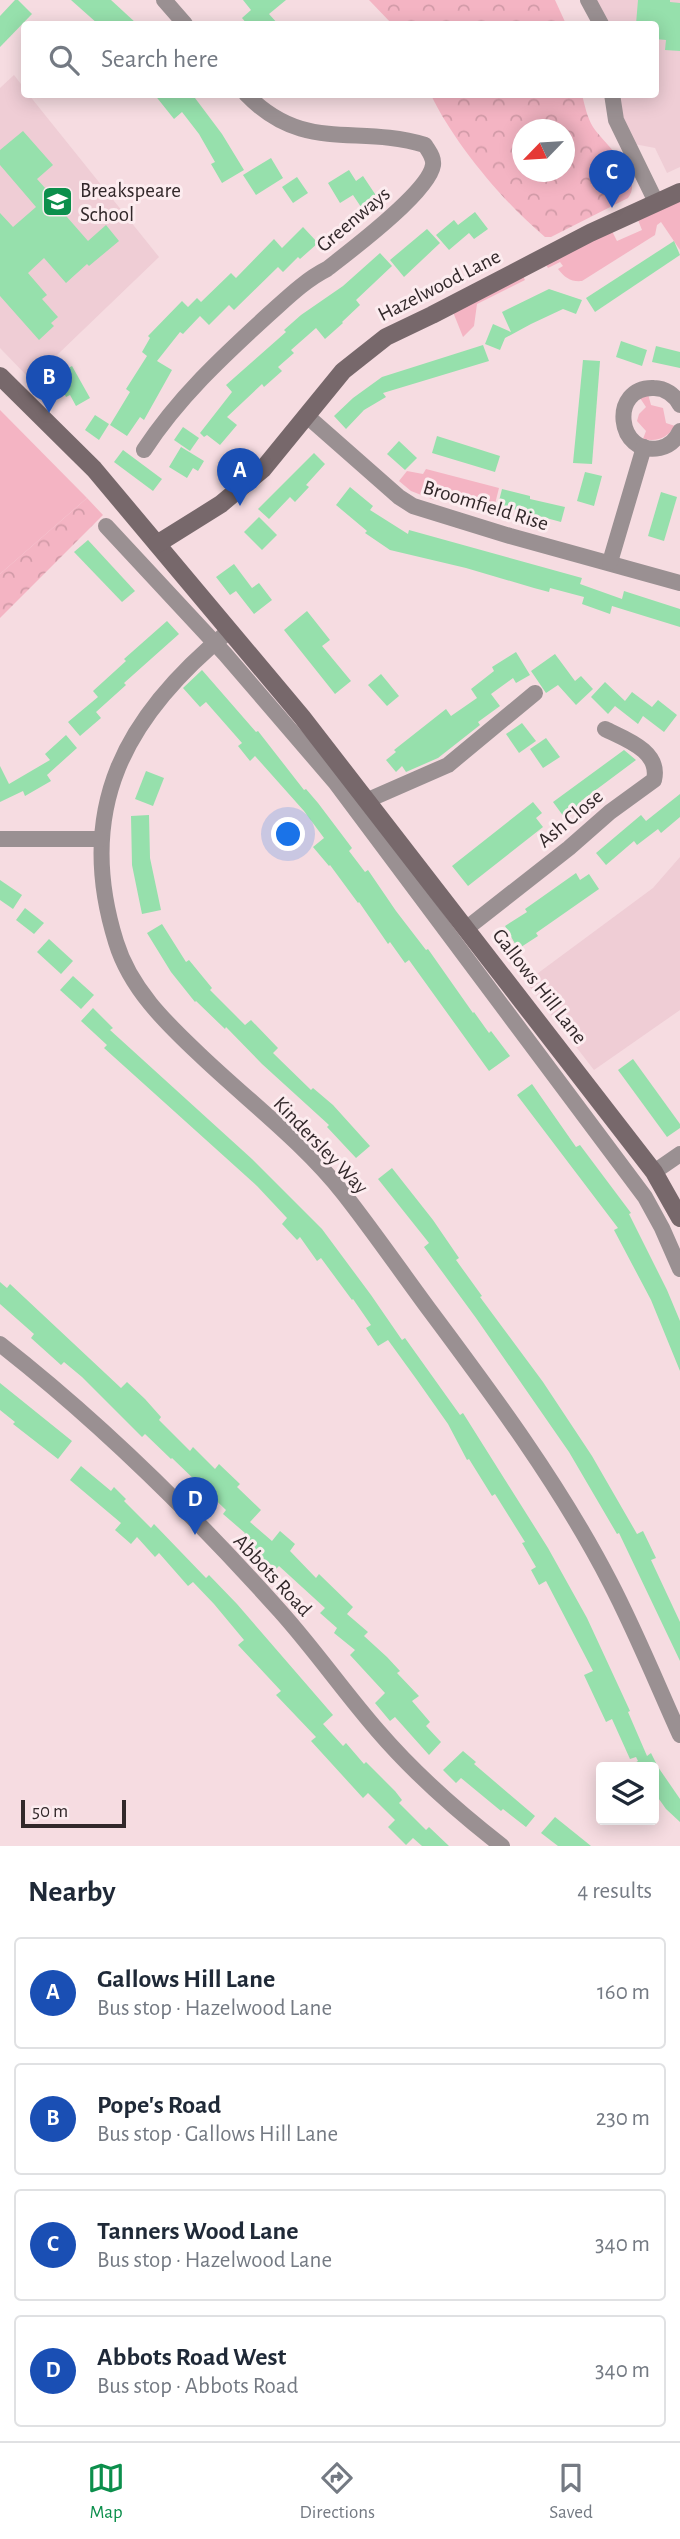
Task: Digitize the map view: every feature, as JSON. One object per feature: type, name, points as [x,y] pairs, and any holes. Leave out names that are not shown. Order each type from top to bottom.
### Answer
[{"type":"street","points":[[164,0],[182,21]]},
{"type":"street","points":[[588,0],[599,21]]},
{"type":"street","name":"Greenways","points":[[144,450],[167,416],[196,383],[292,294],[327,269],[405,203],[421,186],[432,168],[433,158],[425,145],[386,137],[321,134],[298,129],[275,120],[250,98]]},
{"type":"street","points":[[613,98],[616,120],[656,202]]},
{"type":"street","name":"Hazelwood Lane","points":[[157,544],[221,504],[243,486],[280,450],[343,371],[386,337],[432,316],[579,238],[680,192]]},
{"type":"street","name":"Gallows Hill Lane","points":[[0,376],[94,469],[157,544],[222,637],[335,782],[645,1198],[680,1269]]},
{"type":"street","points":[[680,405],[672,394],[661,389],[642,389],[627,401],[622,418],[624,429],[636,444],[644,447],[654,449],[665,446],[673,442],[680,431]]},
{"type":"street","name":"Broomfield Rise","points":[[307,416],[413,506],[680,583]]},
{"type":"street","points":[[610,562],[644,447]]},
{"type":"street","name":"Gallows Hill Lane","points":[[106,526],[302,717],[654,1172],[680,1218]]},
{"type":"street","name":"Kindersley Way","points":[[222,637],[167,687],[126,748],[109,793],[100,839],[107,903],[116,943],[143,995],[167,1024],[303,1150],[342,1191],[492,1392],[611,1583],[680,1735]]},
{"type":"street","points":[[368,800],[448,765],[535,693]]},
{"type":"street","name":"Ash Close","points":[[467,928],[569,848],[619,804],[654,780],[656,775],[649,755],[637,744],[619,742],[605,729]]},
{"type":"street","points":[[0,839],[100,839]]},
{"type":"street","points":[[542,1059],[558,1046]]},
{"type":"street","points":[[654,1172],[680,1154]]},
{"type":"street","name":"Abbots Road","points":[[0,1344],[102,1431],[152,1478],[281,1612],[378,1731],[414,1769],[459,1813],[502,1846]]},
{"type":"shaded area","points":[[594,0],[680,0],[680,167],[667,173],[655,148],[634,144],[622,121],[619,98],[659,98],[659,21],[605,21]]},
{"type":"shaded area","name":"Breakspeare School","points":[[14,75],[21,84],[21,98],[31,98],[159,257],[31,380],[0,348],[0,88]]},
{"type":"shaded area","points":[[680,857],[680,1010],[594,1070],[526,982],[653,888]]},
{"type":"green space","points":[[369,0],[555,0],[565,21],[389,21]]},
{"type":"green space","points":[[433,98],[583,98],[591,123],[628,171],[632,189],[628,198],[551,237],[545,237],[513,207],[466,152]]},
{"type":"green space","points":[[680,201],[680,250],[661,222],[657,225],[655,235],[582,281],[571,280],[563,275],[558,269],[563,266],[560,262],[548,268],[545,263],[612,231],[617,241],[642,230],[638,220]]},
{"type":"green space","points":[[522,274],[525,280],[477,304],[474,326],[463,337],[453,312]]},
{"type":"green space","points":[[648,394],[651,405],[663,408],[666,423],[675,426],[669,434],[653,440],[643,439],[646,431],[637,421],[639,414],[646,407],[640,398]]},
{"type":"green space","points":[[0,410],[87,498],[0,574]]},
{"type":"green space","points":[[426,469],[499,488],[492,516],[467,508],[469,499],[437,490],[434,500],[411,491],[399,481],[407,471],[423,474]]},
{"type":"green space","points":[[87,498],[103,515],[0,618],[0,574]]},
{"type":"building","points":[[15,0],[32,14],[25,21],[21,21],[21,25],[0,47],[0,16]]},
{"type":"building","points":[[71,0],[111,0],[134,21],[95,21]]},
{"type":"building","points":[[243,0],[286,0],[269,14],[275,21],[244,21],[242,18],[251,10]]},
{"type":"building","points":[[638,0],[670,0],[680,3],[680,51],[665,50],[666,40],[659,39],[659,21],[636,21]]},
{"type":"building","points":[[157,98],[195,98],[244,170],[222,183],[211,164],[215,162],[199,134],[182,112],[174,119]]},
{"type":"building","points":[[23,131],[53,165],[37,179],[62,207],[60,209],[88,241],[106,225],[119,241],[66,283],[44,258],[28,273],[47,295],[42,299],[58,317],[51,323],[54,326],[39,340],[0,296],[0,213],[13,227],[36,207],[0,165],[0,150]]},
{"type":"building","points":[[271,158],[283,178],[256,195],[243,175]]},
{"type":"building","points":[[349,170],[356,181],[363,176],[381,203],[365,213],[353,195],[340,203],[328,183]]},
{"type":"building","points":[[297,177],[308,193],[293,203],[282,187]]},
{"type":"building","points":[[475,212],[488,229],[474,239],[469,233],[449,250],[436,235],[454,220],[458,225]]},
{"type":"building","points":[[303,227],[318,243],[283,272],[278,267],[234,310],[229,305],[209,325],[200,316],[183,334],[180,332],[157,361],[172,370],[144,420],[140,417],[127,436],[110,425],[130,392],[126,389],[147,356],[142,352],[150,338],[148,336],[182,301],[188,307],[197,298],[201,302],[231,273],[236,278],[274,239],[282,248]]},
{"type":"building","points":[[427,229],[440,243],[404,277],[390,260]]},
{"type":"building","points":[[674,241],[680,255],[595,312],[586,298]]},
{"type":"building","points":[[380,253],[392,266],[356,300],[360,305],[343,323],[325,339],[316,328],[291,350],[294,353],[278,367],[282,371],[264,387],[262,384],[227,417],[237,425],[220,445],[207,435],[204,437],[200,433],[232,392],[226,385],[286,332],[284,330],[301,315],[343,286]]},
{"type":"building","points":[[549,289],[582,300],[576,314],[563,309],[531,324],[505,338],[500,350],[485,344],[493,324],[511,332],[502,312]]},
{"type":"building","points":[[621,341],[647,350],[642,366],[616,357]]},
{"type":"building","points":[[483,345],[489,361],[383,393],[386,397],[364,410],[346,429],[334,416],[382,377]]},
{"type":"building","points":[[656,346],[680,352],[680,368],[652,362]]},
{"type":"building","points":[[583,360],[600,361],[592,464],[573,463]]},
{"type":"building","points":[[72,366],[90,398],[76,406],[70,395],[66,397],[61,386],[65,384],[59,373]]},
{"type":"building","points":[[95,415],[109,424],[99,440],[85,430]]},
{"type":"building","points":[[183,427],[199,438],[190,451],[174,440]]},
{"type":"building","points":[[437,436],[500,456],[495,472],[432,453]]},
{"type":"building","points":[[399,441],[417,458],[405,470],[387,454]]},
{"type":"building","points":[[181,447],[204,461],[198,471],[193,468],[187,478],[169,467]]},
{"type":"building","points":[[123,450],[162,479],[153,491],[114,462]]},
{"type":"building","points":[[314,453],[325,464],[295,502],[290,497],[269,519],[258,509]]},
{"type":"building","points":[[585,472],[602,476],[594,506],[577,501]]},
{"type":"building","points":[[350,487],[373,506],[370,510],[408,534],[409,530],[582,578],[580,584],[622,599],[624,591],[680,609],[680,627],[612,606],[610,614],[582,604],[584,597],[550,588],[549,592],[390,550],[365,533],[367,531],[336,505]]},
{"type":"building","points":[[502,489],[565,507],[561,522],[498,505]]},
{"type":"building","points":[[661,492],[677,497],[664,541],[648,536]]},
{"type":"building","points":[[259,517],[277,535],[262,550],[244,532]]},
{"type":"building","points":[[88,540],[135,591],[122,602],[74,552]]},
{"type":"building","points":[[234,564],[252,588],[259,583],[272,600],[254,614],[236,591],[230,595],[216,577]]},
{"type":"building","points":[[307,611],[330,640],[322,646],[351,681],[335,694],[284,630]]},
{"type":"building","points":[[167,621],[179,634],[124,683],[126,685],[96,712],[101,718],[80,736],[68,722],[98,697],[93,691],[126,661],[124,659]]},
{"type":"building","points":[[516,652],[530,675],[516,683],[513,678],[491,694],[500,706],[438,758],[406,772],[402,766],[396,772],[386,760],[396,752],[394,750],[446,709],[451,716],[477,698],[471,689],[494,671],[492,667]]},
{"type":"building","points":[[555,654],[575,681],[581,676],[593,689],[576,705],[558,685],[546,693],[531,671]]},
{"type":"building","points":[[202,670],[256,732],[258,731],[304,790],[318,803],[352,848],[349,851],[365,872],[368,870],[473,1013],[510,1056],[489,1071],[409,960],[405,963],[390,942],[388,944],[359,902],[313,847],[324,838],[304,811],[255,756],[250,761],[238,746],[242,743],[206,702],[200,707],[183,688]]},
{"type":"building","points":[[381,674],[399,696],[387,706],[368,685]]},
{"type":"building","points":[[605,682],[625,701],[632,692],[652,707],[658,700],[677,715],[664,732],[643,716],[638,724],[615,706],[608,714],[591,697]]},
{"type":"building","points":[[522,723],[536,741],[519,753],[506,734]]},
{"type":"building","points":[[66,735],[77,748],[47,775],[51,781],[25,796],[23,791],[0,802],[0,766],[9,784],[50,760],[45,754]]},
{"type":"building","points":[[546,738],[560,757],[543,768],[530,749]]},
{"type":"building","points":[[624,750],[636,760],[564,817],[553,802]]},
{"type":"building","points":[[146,771],[164,778],[153,806],[135,799]]},
{"type":"building","points":[[680,794],[680,817],[661,833],[658,829],[637,845],[634,841],[606,865],[596,853],[641,815],[646,821]]},
{"type":"building","points":[[533,802],[542,813],[536,818],[543,827],[468,886],[452,866]]},
{"type":"building","points":[[149,815],[150,858],[161,910],[142,914],[132,865],[131,816]]},
{"type":"building","points":[[576,873],[580,880],[589,874],[599,889],[536,933],[538,936],[518,949],[505,926]]},
{"type":"building","points":[[0,880],[22,895],[13,909],[0,900]]},
{"type":"building","points":[[25,908],[44,923],[34,934],[16,920]]},
{"type":"building","points":[[162,924],[186,962],[189,960],[212,988],[210,990],[245,1025],[251,1020],[278,1048],[273,1053],[311,1090],[313,1088],[333,1105],[370,1146],[356,1158],[327,1127],[329,1125],[226,1027],[225,1029],[195,1002],[171,972],[147,933]]},
{"type":"building","points":[[49,939],[73,961],[61,974],[37,952]]},
{"type":"building","points":[[73,976],[94,995],[81,1009],[60,990]]},
{"type":"building","points":[[93,1008],[113,1028],[110,1030],[252,1159],[322,1229],[402,1340],[405,1338],[460,1415],[463,1413],[548,1548],[587,1618],[630,1711],[628,1712],[647,1756],[651,1753],[656,1762],[636,1762],[636,1757],[630,1759],[612,1719],[606,1722],[584,1675],[593,1671],[546,1581],[539,1585],[531,1570],[536,1567],[522,1543],[525,1542],[495,1494],[492,1496],[469,1459],[467,1460],[448,1424],[388,1340],[378,1346],[366,1328],[371,1325],[353,1299],[321,1258],[317,1261],[300,1237],[297,1240],[282,1224],[287,1218],[257,1186],[104,1048],[107,1045],[81,1021]]},
{"type":"building","points":[[633,1059],[680,1124],[680,1128],[667,1137],[618,1070]]},
{"type":"building","points":[[532,1084],[576,1147],[580,1145],[631,1213],[629,1214],[680,1321],[680,1371],[651,1300],[614,1230],[618,1228],[517,1095]]},
{"type":"building","points":[[392,1168],[433,1220],[459,1258],[456,1260],[482,1296],[480,1297],[543,1382],[592,1456],[637,1534],[643,1531],[656,1558],[651,1560],[680,1622],[680,1661],[619,1533],[617,1534],[569,1452],[424,1247],[429,1243],[378,1179]]},
{"type":"building","points":[[0,1282],[7,1288],[10,1284],[121,1388],[127,1382],[190,1451],[193,1447],[215,1469],[219,1464],[240,1484],[237,1487],[261,1510],[250,1522],[272,1541],[280,1531],[295,1544],[290,1551],[316,1578],[319,1574],[353,1607],[347,1614],[368,1632],[364,1636],[400,1671],[397,1673],[419,1696],[412,1701],[430,1722],[426,1726],[441,1742],[429,1755],[395,1717],[390,1721],[375,1703],[385,1693],[350,1655],[355,1650],[334,1633],[337,1628],[320,1613],[325,1608],[279,1566],[276,1569],[240,1539],[245,1533],[223,1514],[226,1510],[172,1458],[145,1434],[142,1437],[82,1377],[64,1362],[61,1365],[31,1338],[34,1334],[0,1304]]},
{"type":"building","points":[[0,1383],[72,1441],[58,1459],[13,1424],[15,1422],[0,1410]]},
{"type":"building","points":[[81,1466],[111,1491],[114,1487],[151,1528],[154,1524],[206,1578],[209,1575],[333,1715],[323,1724],[343,1746],[346,1743],[364,1764],[366,1762],[395,1791],[402,1800],[399,1803],[426,1830],[429,1827],[449,1846],[422,1846],[413,1838],[406,1845],[388,1827],[395,1820],[368,1793],[363,1798],[311,1741],[316,1737],[276,1695],[281,1691],[238,1645],[244,1640],[214,1604],[193,1582],[188,1586],[159,1553],[155,1557],[137,1537],[131,1544],[115,1530],[121,1523],[70,1480]]},
{"type":"building","points":[[463,1751],[476,1762],[474,1764],[535,1816],[526,1827],[503,1809],[501,1811],[461,1778],[456,1783],[443,1770]]},
{"type":"building","points":[[659,1768],[680,1799],[680,1822],[659,1799]]},
{"type":"building","points":[[555,1817],[591,1846],[558,1846],[541,1833]]},
{"type":"place","name":"Breakspeare School","points":[[57,202]]},
{"type":"place","name":"Tanners Wood Lane","points":[[612,208]]},
{"type":"place","name":"Pope's Road","points":[[49,413]]},
{"type":"place","name":"Gallows Hill Lane","points":[[240,506]]},
{"type":"place","name":"Abbots Road West","points":[[195,1535]]}]
